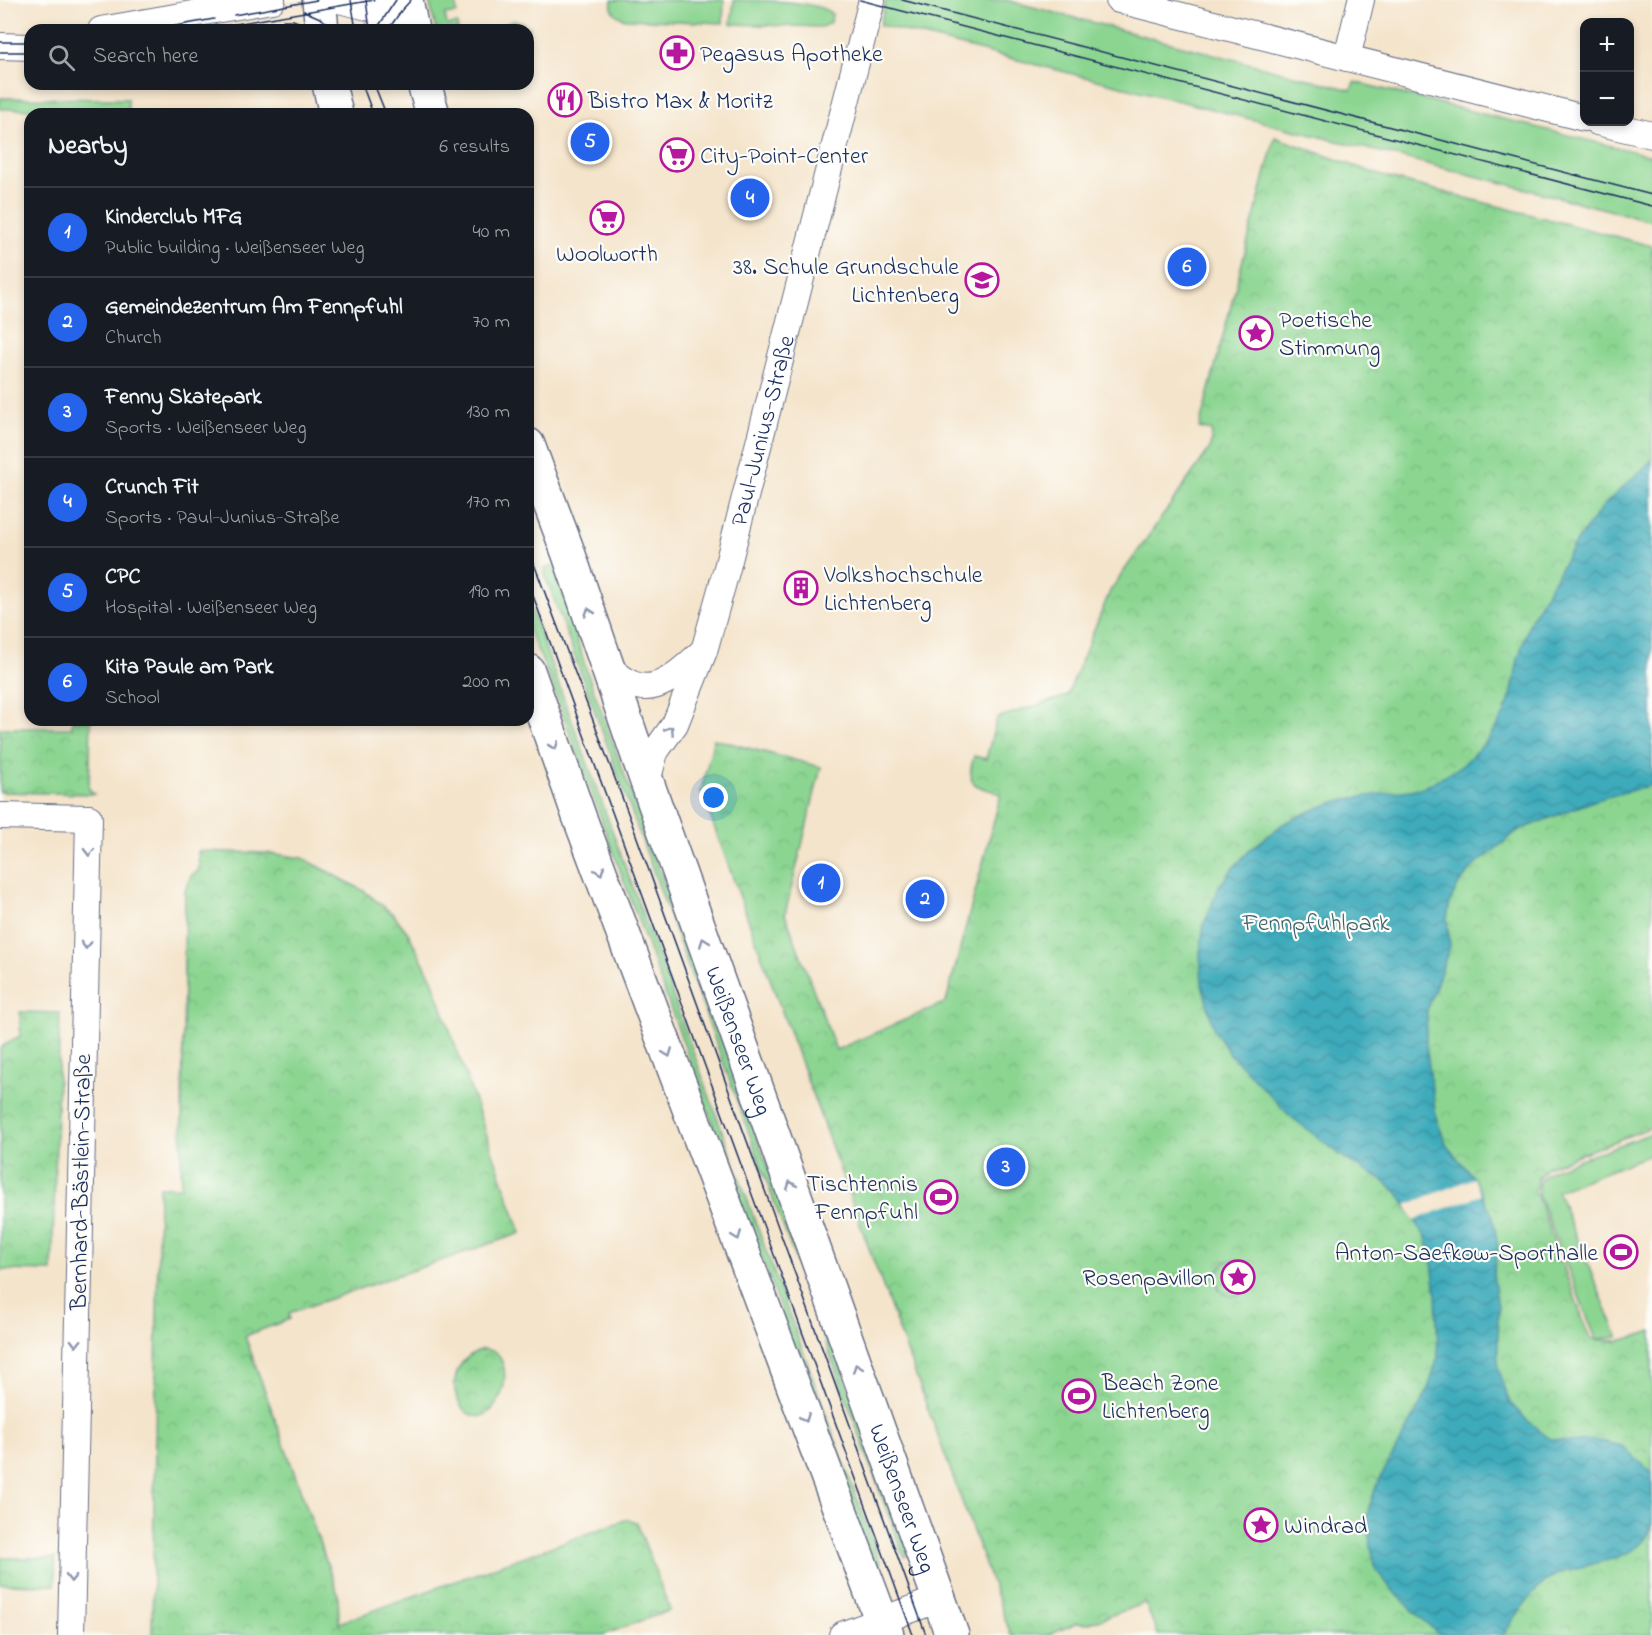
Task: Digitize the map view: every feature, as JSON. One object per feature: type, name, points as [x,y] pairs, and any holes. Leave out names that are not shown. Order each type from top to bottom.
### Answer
[{"type":"main road","points":[[319,0],[321,24]]},
{"type":"main road","points":[[330,90],[334,108]]},
{"type":"main road","points":[[426,90],[431,108]]},
{"type":"main road","name":"Weißenseer Weg","points":[[534,461],[952,1635]]},
{"type":"main road","points":[[534,688],[579,816],[884,1628]]},
{"type":"street","points":[[135,24],[272,0]]},
{"type":"street","points":[[339,0],[409,16]]},
{"type":"street","name":"Paul-Junius-Straße","points":[[647,782],[655,752],[677,720],[704,651],[872,0]]},
{"type":"street","points":[[1119,0],[1580,117]]},
{"type":"street","points":[[1347,58],[1361,0]]},
{"type":"street","points":[[391,24],[409,16]]},
{"type":"street","points":[[0,46],[24,47]]},
{"type":"street","points":[[1614,126],[1652,135]]},
{"type":"street","points":[[608,667],[632,684],[644,687],[670,680],[704,651]]},
{"type":"street","name":"Bernhard-Bästlein-Straße","points":[[0,816],[89,818],[70,1635]]},
{"type":"street","points":[[842,1635],[884,1628],[939,1599]]},
{"type":"green space","points":[[429,0],[455,0],[457,13],[445,15],[447,24],[435,24]]},
{"type":"green space","points":[[612,0],[724,0],[723,23],[625,19],[614,12]]},
{"type":"green space","points":[[734,0],[800,3],[814,6],[832,14],[831,22],[822,27],[731,24]]},
{"type":"green space","points":[[886,0],[1006,0],[1351,90],[1354,82],[1652,156],[1652,221],[880,25]]},
{"type":"green space","points":[[514,20],[524,24],[505,24]]},
{"type":"green space","points":[[0,98],[128,99],[128,108],[0,109]]},
{"type":"green space","name":"Fennpfuhlpark","points":[[1275,137],[1385,177],[1652,246],[1652,1127],[1547,1167],[1538,1178],[1535,1191],[1590,1338],[1608,1341],[1621,1340],[1652,1331],[1652,1635],[1158,1635],[1145,1603],[1087,1624],[1077,1623],[1048,1635],[1011,1635],[701,791],[714,739],[821,767],[785,914],[836,1050],[946,1002],[1001,794],[974,784],[970,774],[974,756],[986,759],[997,718],[1067,696],[1110,591],[1210,448],[1212,431],[1199,428]]},
{"type":"green space","points":[[552,566],[556,571],[587,672],[909,1553],[904,1557],[545,575],[545,569]]},
{"type":"green space","points":[[534,617],[880,1566],[875,1567],[549,676],[534,642]]},
{"type":"green space","points":[[72,726],[91,726],[89,789],[94,794],[0,792],[0,728],[72,728]]},
{"type":"green space","points":[[198,851],[266,853],[303,858],[364,891],[394,915],[408,933],[432,979],[521,1233],[289,1313],[290,1319],[245,1336],[338,1594],[339,1623],[628,1519],[637,1523],[670,1610],[603,1635],[152,1635],[159,1187],[181,1187],[185,890],[191,876],[199,870]]},
{"type":"green space","points":[[20,1012],[60,1013],[52,1271],[0,1270],[0,1048],[20,1036]]},
{"type":"green space","points":[[1652,1133],[1652,1154],[1557,1191],[1618,1337],[1596,1339],[1538,1194],[1539,1184],[1545,1175],[1556,1168]]},
{"type":"green space","points":[[1234,1260],[1247,1265],[1252,1278],[1247,1291],[1234,1296],[1221,1291],[1216,1278],[1221,1265]]},
{"type":"green space","points":[[483,1349],[496,1352],[504,1366],[505,1381],[502,1392],[491,1410],[479,1416],[468,1413],[460,1404],[455,1390],[456,1374],[465,1360]]},
{"type":"green space","points":[[0,1558],[55,1558],[55,1585],[0,1584]]},
{"type":"water","points":[[1652,460],[1652,785],[1596,800],[1519,830],[1473,867],[1459,884],[1450,902],[1447,919],[1450,946],[1427,1011],[1426,1045],[1436,1117],[1441,1131],[1447,1146],[1474,1178],[1493,1217],[1498,1247],[1493,1273],[1498,1308],[1498,1361],[1502,1383],[1510,1403],[1550,1439],[1568,1442],[1594,1440],[1622,1446],[1652,1473],[1652,1520],[1648,1535],[1627,1553],[1567,1571],[1546,1581],[1526,1603],[1503,1635],[1438,1634],[1394,1592],[1376,1570],[1367,1515],[1376,1486],[1427,1392],[1438,1357],[1436,1293],[1426,1238],[1398,1193],[1385,1182],[1347,1160],[1290,1116],[1229,1053],[1214,1030],[1202,984],[1200,953],[1204,924],[1219,887],[1232,869],[1250,850],[1283,824],[1341,800],[1423,788],[1462,766],[1489,738],[1504,715],[1530,621],[1574,545],[1603,506]]},
{"type":"pier","points":[[1474,1178],[1481,1195],[1414,1220],[1406,1205]]},
{"type":"tram line","points":[[234,15],[317,0]]},
{"type":"tram line","points":[[351,0],[355,24]]},
{"type":"tram line","points":[[366,0],[369,24]]},
{"type":"tram line","points":[[236,24],[374,0]]},
{"type":"tram line","points":[[380,24],[396,0]]},
{"type":"tram line","points":[[392,24],[411,0]]},
{"type":"tram line","points":[[860,0],[1652,206]]},
{"type":"tram line","points":[[902,0],[1652,195]]},
{"type":"tram line","points":[[304,11],[329,24]]},
{"type":"tram line","points":[[186,24],[214,19]]},
{"type":"tram line","points":[[283,20],[293,20],[303,24]]},
{"type":"tram line","points":[[0,42],[24,42]]},
{"type":"tram line","points":[[0,52],[24,52]]},
{"type":"tram line","points":[[364,90],[371,108]]},
{"type":"tram line","points":[[376,90],[384,108]]},
{"type":"tram line","points":[[534,564],[631,821],[926,1635]]},
{"type":"tram line","points":[[534,598],[913,1635]]},
{"type":"place","name":"Pegasus Apotheke","points":[[677,53]]},
{"type":"place","name":"Bistro Max & Moritz","points":[[565,100]]},
{"type":"place","name":"CPC","points":[[590,142]]},
{"type":"place","name":"City-Point-Center","points":[[677,155]]},
{"type":"place","name":"Crunch Fit","points":[[750,198]]},
{"type":"place","name":"Woolworth","points":[[607,218]]},
{"type":"place","name":"Kita Paule am Park","points":[[1187,267]]},
{"type":"place","name":"38. Schule Grundschule Lichtenberg","points":[[982,280]]},
{"type":"place","name":"Poetische Stimmung","points":[[1256,333]]},
{"type":"place","name":"Volkshochschule Lichtenberg","points":[[801,588]]},
{"type":"place","name":"Kinderclub MFG","points":[[821,883]]},
{"type":"place","name":"Gemeindezentrum Am Fennpfuhl","points":[[925,899]]},
{"type":"place","name":"Fenny Skatepark","points":[[1006,1167]]},
{"type":"place","name":"Tischtennis Fennpfuhl","points":[[941,1197]]},
{"type":"place","name":"Anton-Saefkow-Sporthalle","points":[[1621,1252]]},
{"type":"place","name":"Rosenpavillon","points":[[1238,1277]]},
{"type":"place","name":"Beach Zone Lichtenberg","points":[[1079,1396]]},
{"type":"place","name":"Windrad","points":[[1261,1525]]}]
